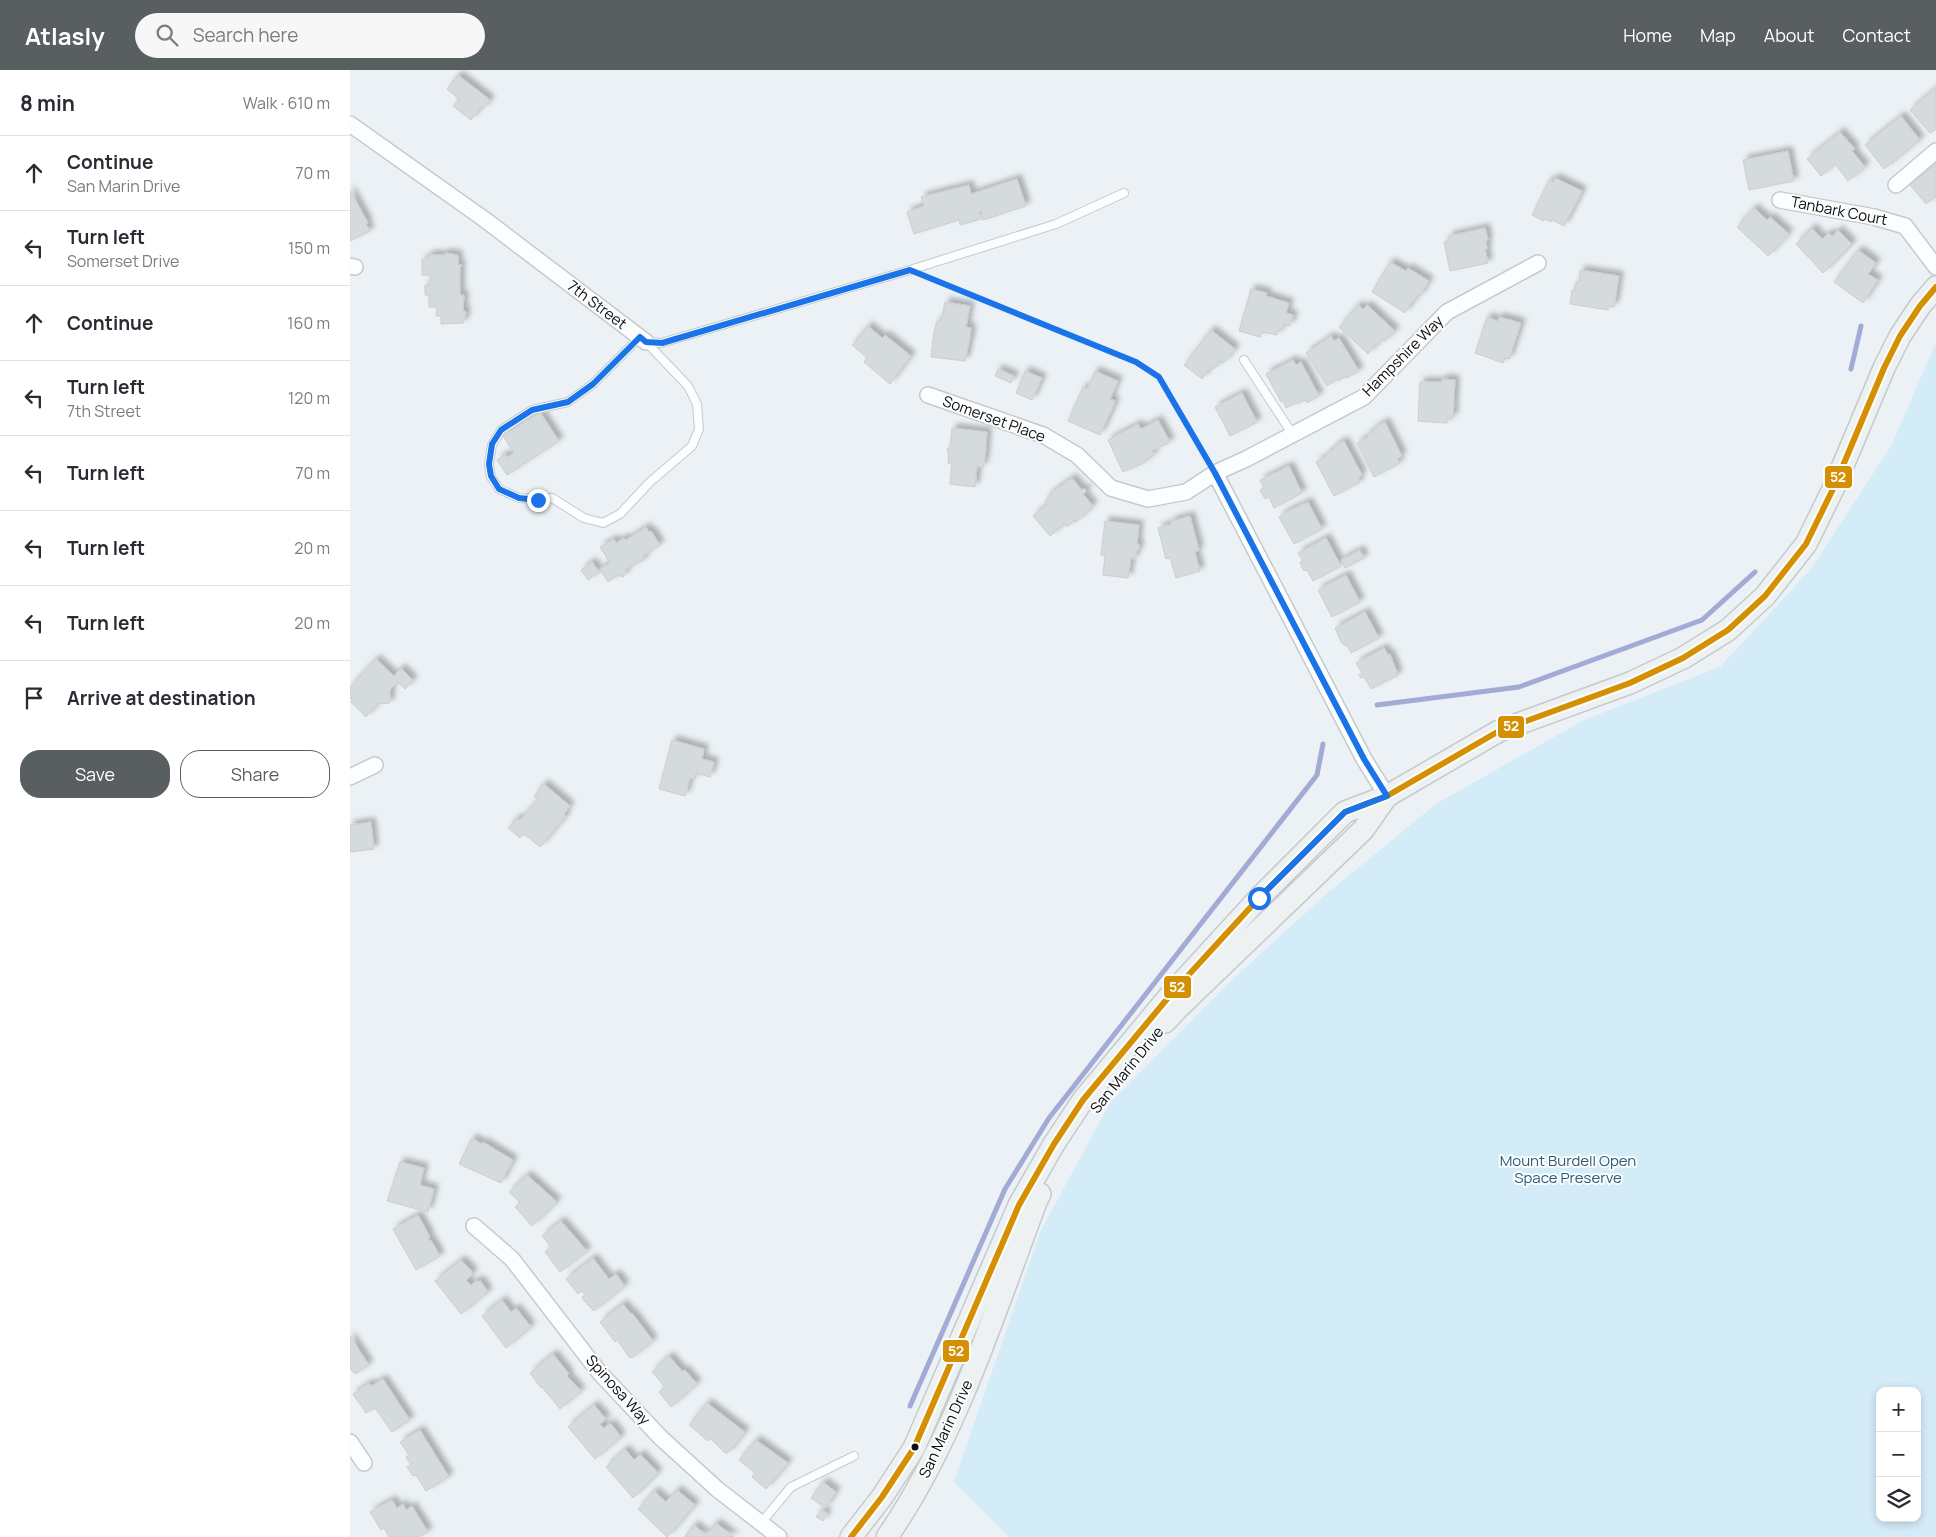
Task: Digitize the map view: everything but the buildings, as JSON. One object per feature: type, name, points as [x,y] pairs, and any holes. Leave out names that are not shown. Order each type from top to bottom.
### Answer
[{"type":"main road","name":"San Marin Drive","points":[[851,1537],[882,1497],[914,1448],[1019,1206],[1054,1144],[1083,1100],[1172,993],[1259,898],[1345,812],[1387,796],[1499,731],[1630,682],[1683,658],[1728,630],[1765,596],[1806,544],[1834,487],[1884,368],[1900,336],[1920,306],[1936,287]]},
{"type":"main road","name":"San Marin Drive","points":[[887,1537],[908,1506],[938,1452],[969,1378],[1036,1202],[1069,1144],[1119,1074],[1178,1008],[1363,830],[1387,796]]},
{"type":"street","name":"7th Street","points":[[350,124],[484,219],[643,340]]},
{"type":"street","points":[[1896,185],[1936,151]]},
{"type":"street","name":"Tanbark Court","points":[[1780,200],[1874,217],[1905,226],[1936,267]]},
{"type":"street","name":"Hampshire Way","points":[[1215,473],[1293,435],[1364,397],[1447,312],[1538,263]]},
{"type":"street","name":"Somerset Place","points":[[928,395],[1043,435],[1077,455],[1111,488],[1148,499],[1186,492],[1215,473]]},
{"type":"street","points":[[1215,473],[1364,759],[1387,796]]},
{"type":"street","points":[[350,776],[375,766]]},
{"type":"street","name":"Spinosa Way","points":[[474,1226],[512,1259],[598,1372],[660,1437],[717,1488],[779,1537]]},
{"type":"street","points":[[350,1442],[364,1463]]},
{"type":"lane","points":[[643,340],[662,343],[910,270],[1056,224],[1124,193]]},
{"type":"lane","points":[[643,340],[688,386],[697,404],[699,428],[692,446],[650,482],[620,514],[602,523],[584,518],[552,498],[538,500],[519,498],[499,489],[491,476],[489,464],[492,444],[501,430],[532,410],[568,402],[593,384],[643,340]]},
{"type":"lane","points":[[1244,360],[1293,435]]},
{"type":"lane","points":[[761,1523],[792,1486],[854,1456]]},
{"type":"path","points":[[910,270],[1136,362],[1159,377],[1215,473]]},
{"type":"green space","name":"Mount Burdell Open Space Preserve","points":[[1936,343],[1936,1537],[1009,1537],[954,1482],[1041,1230],[1110,1103],[1233,979],[1324,896],[1436,804],[1584,720],[1720,667],[1811,569],[1891,446]]},
{"type":"waterway","points":[[1851,369],[1861,326]]},
{"type":"waterway","points":[[1377,705],[1519,687],[1702,620],[1755,572]]},
{"type":"waterway","points":[[910,1406],[1005,1189],[1049,1118],[1317,775],[1323,744]]},
{"type":"transit line","name":"52","points":[[851,1537],[882,1497],[914,1448],[1019,1205],[1054,1144],[1083,1100],[1172,993],[1259,898],[1345,812],[1387,796],[1499,731],[1630,683],[1683,658],[1728,630],[1765,596],[1806,544],[1834,487],[1884,368],[1900,336],[1920,306],[1936,287]]},
{"type":"route","points":[[538,500],[519,498],[499,489],[491,476],[489,464],[492,444],[501,430],[532,410],[568,402],[593,384],[640,337],[646,342],[662,343],[910,270],[1136,362],[1159,377],[1215,473],[1364,759],[1387,796],[1345,812],[1259,898]]}]
